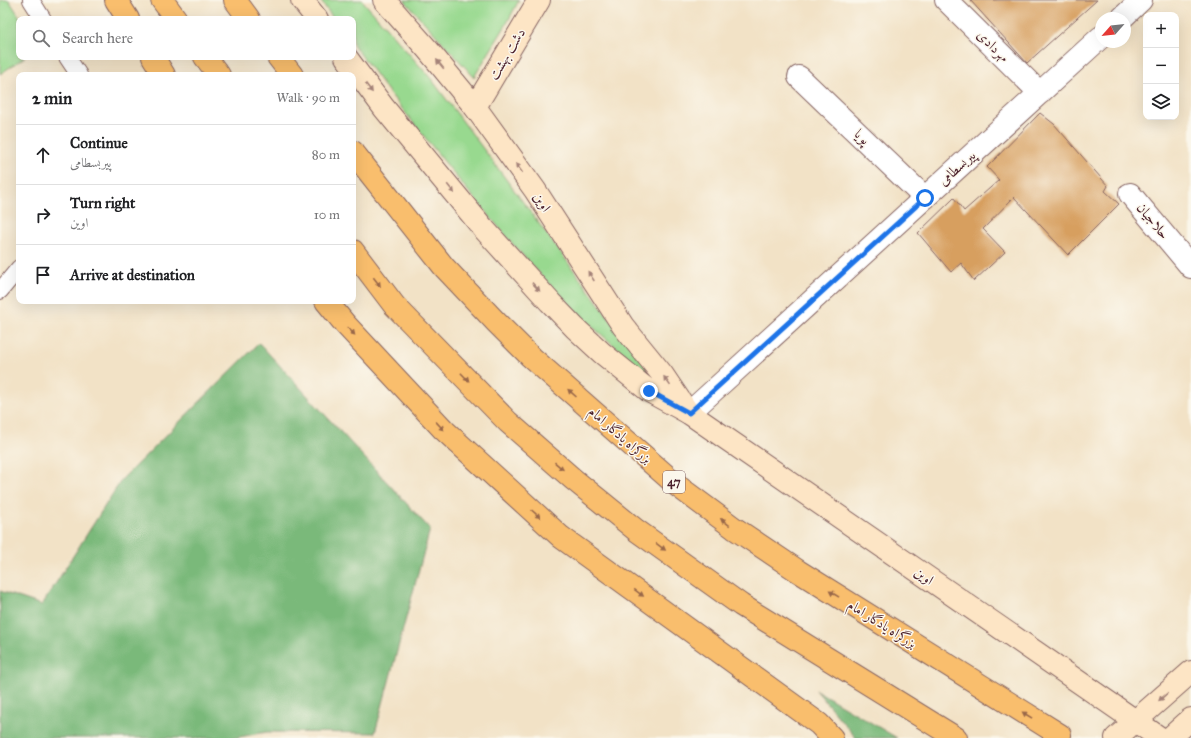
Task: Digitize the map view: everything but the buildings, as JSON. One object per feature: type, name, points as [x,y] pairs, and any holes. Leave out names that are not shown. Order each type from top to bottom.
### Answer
[{"type":"highway","points":[[116,0],[126,16]]},
{"type":"highway","points":[[162,0],[174,16]]},
{"type":"highway","points":[[235,0],[247,16]]},
{"type":"highway","points":[[154,60],[162,72]]},
{"type":"highway","points":[[207,60],[217,72]]},
{"type":"highway","points":[[280,60],[290,72]]},
{"type":"highway","name":"بزرگراه یادگار امام","points":[[356,156],[444,267],[496,322],[530,356],[679,487],[734,528],[798,571],[1060,735]]},
{"type":"highway","points":[[356,255],[394,305],[508,422],[636,530],[741,605],[956,738]]},
{"type":"highway","points":[[328,304],[345,324],[444,430],[561,537],[819,724],[832,738]]},
{"type":"main road","points":[[302,0],[315,16]]},
{"type":"main road","name":"اوین","points":[[384,0],[475,107],[534,190],[623,326],[662,374],[689,413]]},
{"type":"main road","name":"دشت بهشت","points":[[475,107],[539,0]]},
{"type":"main road","name":"اوین","points":[[348,60],[384,108],[482,228],[550,302],[602,353],[649,391],[689,413],[1160,738]]},
{"type":"main road","points":[[1116,738],[1191,672]]},
{"type":"main road","points":[[1170,738],[1191,719]]},
{"type":"street","name":"مهردادی","points":[[946,0],[1040,93]]},
{"type":"street","points":[[1128,12],[1141,0]]},
{"type":"street","name":"پیربسطامی","points":[[689,413],[1095,43]]},
{"type":"street","name":"پویا","points":[[799,77],[925,198]]},
{"type":"street","name":"حلاجیان","points":[[1130,194],[1191,267]]},
{"type":"lane","points":[[31,0],[41,16]]},
{"type":"lane","points":[[69,60],[77,72]]},
{"type":"lane","points":[[0,291],[16,272]]},
{"type":"green space","points":[[0,0],[9,0],[19,16],[16,16],[16,60],[21,60],[0,74]]},
{"type":"green space","points":[[320,0],[362,0],[432,80],[657,382],[588,323],[554,289],[517,249],[463,185],[384,86],[356,48],[356,16],[332,16]]},
{"type":"green space","points":[[404,0],[519,0],[506,25],[474,77]]},
{"type":"green space","points":[[259,343],[430,529],[375,733],[267,732],[234,738],[0,738],[0,591],[42,605],[122,479]]},
{"type":"green space","points":[[816,690],[897,738],[856,738]]},
{"type":"route","points":[[649,391],[689,413],[925,198]]}]
